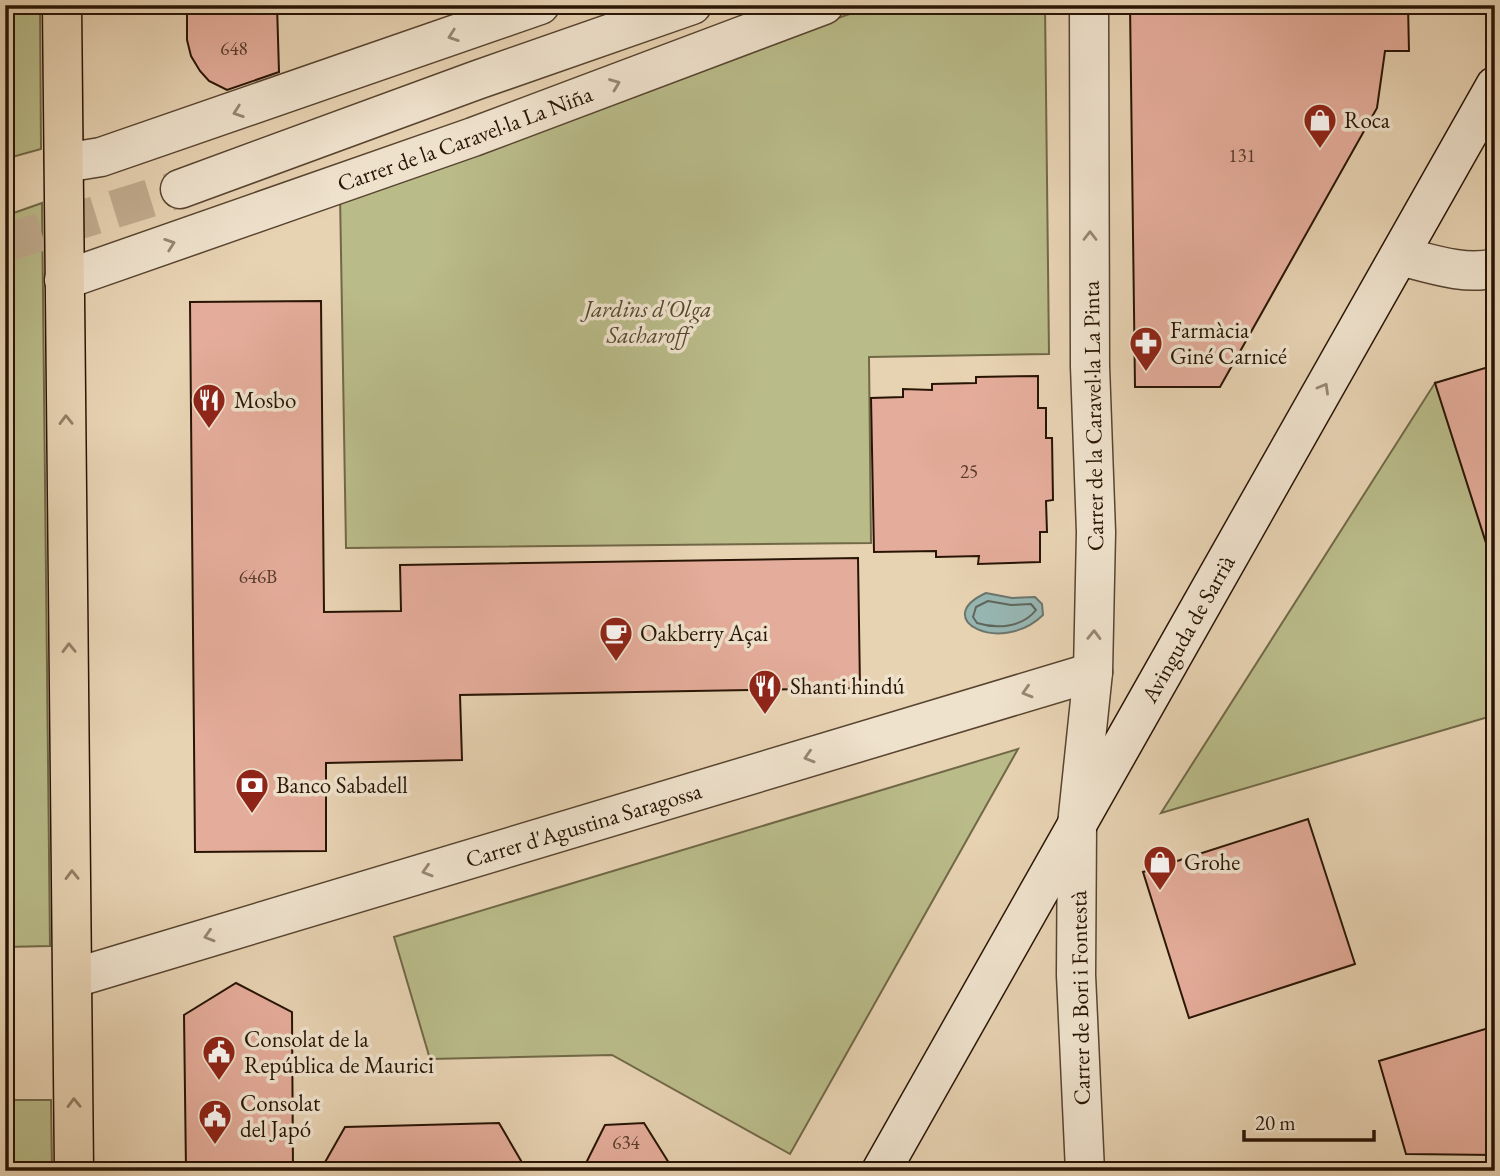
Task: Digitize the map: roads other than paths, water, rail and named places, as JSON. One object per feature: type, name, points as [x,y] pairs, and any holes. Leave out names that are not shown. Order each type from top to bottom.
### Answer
[{"type":"main road","points":[[62,5],[74,1171]]},
{"type":"street","points":[[64,163],[101,157],[540,5]]},
{"type":"street","points":[[180,189],[477,80],[692,5]]},
{"type":"street","name":"Carrer de la Caravel·la La Niña","points":[[64,279],[473,137],[824,5]]},
{"type":"street","name":"Carrer de la Caravel·la La Pinta","points":[[1077,825],[1093,672],[1096,532],[1090,366],[1090,5]]},
{"type":"street","name":"Avinguda de Sarrià","points":[[881,1171],[1495,86]]},
{"type":"street","points":[[1400,256],[1449,268],[1482,271],[1495,268]]},
{"type":"street","name":"Carrer d'Agustina Saragossa","points":[[74,978],[1093,672]]},
{"type":"street","name":"Carrer de Bori i Fontestà","points":[[1077,825],[1076,975],[1085,1171]]},
{"type":"water","points":[[986,593],[1012,598],[1035,597],[1042,604],[1043,615],[1026,627],[1008,633],[991,633],[977,629],[968,622],[965,613],[970,603]]},
{"type":"tunnel","points":[[5,243],[180,189]]},
{"type":"place","name":"Roca","points":[[1320,150]]},
{"type":"place","name":"Farmàcia Giné Carnicé","points":[[1146,373]]},
{"type":"place","name":"Mosbo","points":[[209,430]]},
{"type":"place","name":"Oakberry Açai","points":[[616,663]]},
{"type":"place","name":"Shanti hindú","points":[[765,716]]},
{"type":"place","name":"Banco Sabadell","points":[[252,815]]},
{"type":"place","name":"Grohe","points":[[1160,892]]},
{"type":"place","name":"Consolat de la República de Maurici","points":[[219,1082]]},
{"type":"place","name":"Consolat del Japó","points":[[215,1146]]},
{"type":"park label","name":"Jardins d'Olga Sacharoff","points":[[648,322]]}]
